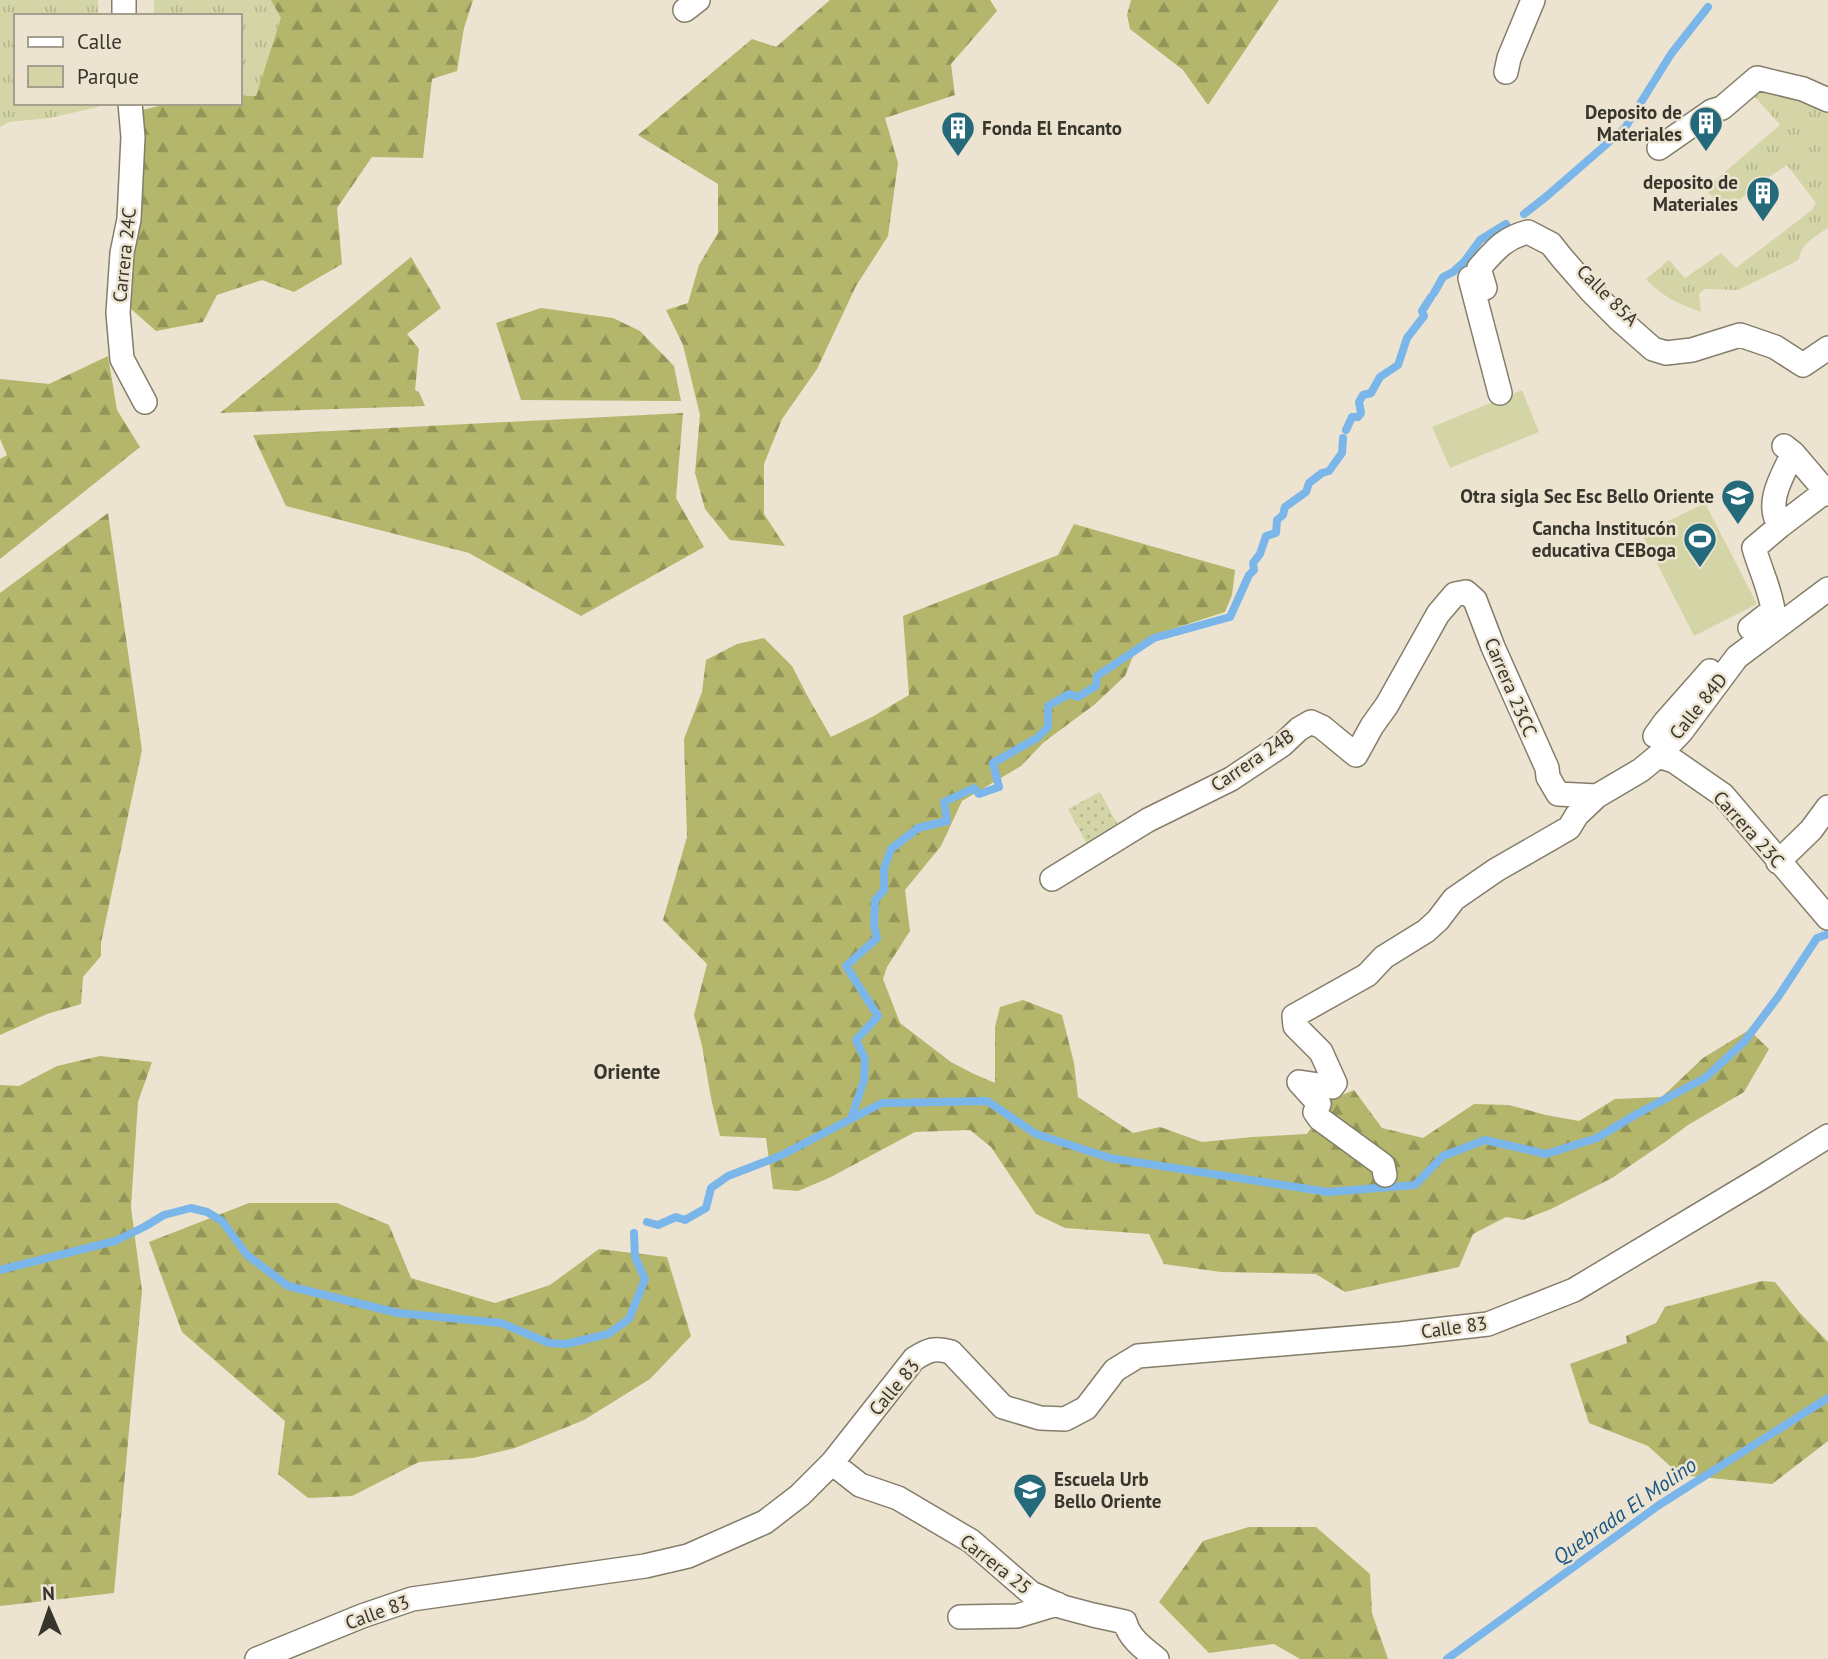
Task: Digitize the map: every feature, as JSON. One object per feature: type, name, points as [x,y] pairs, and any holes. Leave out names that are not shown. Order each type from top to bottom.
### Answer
[{"type":"street","points":[[1506,72],[1509,58],[1533,0]]},
{"type":"street","points":[[1795,76],[1828,92]]},
{"type":"street","points":[[1659,148],[1712,111],[1722,108],[1757,78],[1803,89],[1828,100]]},
{"type":"street","name":"Carrera 24C","points":[[130,105],[133,137],[129,219],[122,253],[118,313],[122,359],[145,402]]},
{"type":"street","name":"Calle 85A","points":[[1469,286],[1491,245],[1528,223],[1541,230],[1572,258],[1622,315],[1655,340],[1679,346],[1700,342],[1727,331],[1746,329],[1793,346],[1812,344],[1828,338]]},
{"type":"street","points":[[1500,393],[1469,286],[1485,288],[1479,268],[1496,249],[1513,236],[1528,232],[1551,244],[1620,320],[1653,349],[1666,353],[1692,349],[1741,335],[1775,348],[1802,365],[1828,348]]},
{"type":"street","points":[[1657,746],[1740,636],[1773,610],[1754,548],[1827,493],[1788,450],[1774,495],[1774,518],[1780,526]]},
{"type":"street","name":"Calle 84D","points":[[1385,1175],[1383,1165],[1320,1119],[1315,1112],[1319,1104],[1299,1082],[1332,1087],[1335,1083],[1321,1052],[1295,1026],[1294,1016],[1367,975],[1384,957],[1426,931],[1454,899],[1496,870],[1569,828],[1577,815],[1597,796],[1641,770],[1657,746],[1681,732],[1737,657],[1828,589]]},
{"type":"street","name":"Carrera 23CC","points":[[1455,594],[1466,592],[1475,600],[1547,768],[1548,778],[1558,794],[1597,796]]},
{"type":"street","name":"Carrera 24B","points":[[1052,879],[1148,820],[1231,779],[1311,722],[1322,727],[1356,755],[1438,614],[1455,594]]},
{"type":"street","name":"Carrera 23C","points":[[1657,746],[1723,795],[1828,918]]},
{"type":"street","points":[[1778,862],[1811,830],[1828,807]]},
{"type":"street","name":"Calle 83","points":[[257,1659],[362,1616],[412,1599],[612,1572],[688,1556],[765,1522],[800,1495],[832,1463],[914,1359],[924,1352],[939,1348],[951,1352],[1003,1407],[1040,1418],[1065,1419],[1086,1408],[1115,1370],[1138,1356],[1488,1324],[1574,1290],[1828,1136]]},
{"type":"street","name":"Carrera 25","points":[[832,1463],[860,1485],[898,1498],[971,1541],[1031,1593],[1057,1604],[1125,1622],[1127,1630],[1143,1649],[1157,1659]]},
{"type":"street","points":[[960,1617],[1017,1616],[1057,1604]]},
{"type":"green space","points":[[0,0],[98,0],[98,14],[14,14],[14,105],[98,107],[50,118],[9,122],[0,127]]},
{"type":"green space","points":[[154,0],[271,0],[282,18],[256,96],[242,96],[242,14],[154,14]]},
{"type":"green space","points":[[271,0],[473,0],[464,28],[457,71],[432,79],[423,158],[372,157],[337,208],[342,264],[294,292],[262,280],[217,295],[203,322],[156,331],[130,308],[142,110],[163,105],[242,105],[242,96],[256,96],[281,18]]},
{"type":"green space","points":[[830,0],[990,0],[997,11],[951,64],[955,95],[885,118],[898,163],[888,236],[856,286],[817,369],[782,419],[764,464],[764,514],[785,546],[730,540],[705,509],[695,473],[700,415],[683,345],[666,310],[688,303],[699,265],[718,233],[718,184],[638,135],[752,39],[776,47]]},
{"type":"green space","points":[[1131,0],[1279,0],[1208,105],[1183,70],[1130,29],[1127,15]]},
{"type":"green space","points":[[1759,83],[1828,107],[1828,228],[1806,245],[1795,262],[1738,290],[1705,289],[1699,294],[1701,312],[1671,299],[1646,279],[1669,260],[1685,278],[1721,253],[1736,268],[1812,210],[1816,203],[1787,165],[1726,211],[1705,189],[1780,125],[1755,97]]},
{"type":"green space","points":[[411,257],[441,308],[407,334],[419,349],[415,390],[419,392],[425,406],[220,413]]},
{"type":"green space","points":[[541,308],[613,318],[640,331],[674,366],[681,401],[521,400],[496,323]]},
{"type":"green space","points":[[108,356],[117,410],[140,447],[0,559],[0,459],[7,455],[0,439],[0,379],[49,384]]},
{"type":"green space","points":[[1522,390],[1539,432],[1450,468],[1432,427]]},
{"type":"green space","points":[[683,413],[676,498],[704,547],[581,616],[469,553],[286,506],[253,435]]},
{"type":"green space","name":"Cancha Institucón educativa CEBoga","points":[[1705,503],[1757,604],[1694,636],[1642,534]]},
{"type":"green space","points":[[108,513],[142,750],[101,943],[101,956],[83,977],[81,1004],[47,1014],[0,1035],[0,593]]},
{"type":"green space","points":[[1074,524],[1235,570],[1232,595],[1225,612],[1160,633],[1137,646],[1125,676],[1094,705],[1044,742],[1021,766],[962,801],[941,846],[905,890],[910,931],[887,967],[883,979],[900,1023],[951,1062],[995,1083],[995,1027],[1000,1007],[1023,1000],[1062,1015],[1074,1063],[1078,1097],[1133,1133],[1160,1127],[1202,1142],[1307,1134],[1330,1100],[1354,1090],[1382,1128],[1423,1138],[1474,1104],[1509,1105],[1579,1121],[1615,1099],[1662,1097],[1703,1058],[1749,1030],[1769,1049],[1744,1092],[1688,1125],[1612,1178],[1551,1209],[1523,1220],[1506,1217],[1473,1234],[1459,1267],[1345,1292],[1316,1274],[1221,1272],[1164,1264],[1149,1234],[1065,1228],[1036,1214],[991,1147],[970,1130],[915,1132],[829,1178],[798,1191],[773,1189],[766,1138],[720,1136],[694,1015],[707,964],[663,920],[687,837],[684,739],[702,692],[706,660],[737,644],[764,638],[792,666],[831,737],[909,695],[903,616],[1058,555]]},
{"type":"green space","points":[[1100,792],[1120,829],[1088,846],[1068,809]]},
{"type":"green space","points":[[100,1056],[152,1062],[138,1102],[131,1207],[142,1291],[114,1593],[0,1606],[0,1085],[19,1086],[57,1066]]},
{"type":"green space","points":[[249,1203],[337,1203],[389,1225],[411,1278],[495,1303],[550,1285],[599,1249],[667,1257],[691,1336],[650,1379],[584,1420],[515,1448],[473,1458],[419,1462],[352,1496],[308,1498],[278,1474],[285,1421],[182,1332],[149,1242]]},
{"type":"green space","points":[[1762,1281],[1775,1282],[1828,1342],[1828,1441],[1772,1484],[1680,1475],[1648,1446],[1589,1423],[1570,1364],[1627,1343],[1626,1336],[1656,1323],[1665,1307]]},
{"type":"green space","points":[[1249,1527],[1316,1527],[1370,1574],[1372,1613],[1388,1659],[1300,1659],[1274,1644],[1209,1653],[1159,1602],[1203,1541]]},
{"type":"waterway","points":[[1524,214],[1625,128],[1671,54],[1708,7]]},
{"type":"waterway","points":[[1434,293],[1443,277],[1464,262],[1480,240],[1506,224]]},
{"type":"waterway","points":[[1346,430],[1352,417],[1358,417],[1361,413],[1359,402],[1363,395],[1371,393],[1380,377],[1398,365],[1407,338],[1424,316],[1422,311],[1431,297]]},
{"type":"waterway","points":[[647,1222],[658,1225],[676,1217],[685,1220],[706,1208],[711,1188],[728,1176],[780,1156],[851,1119],[864,1080],[865,1059],[856,1040],[878,1016],[846,966],[877,938],[874,925],[875,900],[884,890],[884,869],[891,849],[918,828],[947,821],[944,802],[974,788],[979,794],[999,787],[993,763],[1037,738],[1048,727],[1048,706],[1069,694],[1078,697],[1096,686],[1097,676],[1154,638],[1230,617],[1249,575],[1254,570],[1253,563],[1260,554],[1266,536],[1276,533],[1277,520],[1283,515],[1285,507],[1306,492],[1309,483],[1329,471],[1342,453],[1343,438]]},
{"type":"waterway","points":[[851,1119],[882,1103],[987,1101],[1036,1134],[1110,1158],[1328,1192],[1415,1185],[1443,1156],[1485,1140],[1546,1154],[1597,1138],[1705,1078],[1744,1042],[1817,938],[1828,934]]},
{"type":"waterway","points":[[0,1270],[115,1241],[164,1215],[191,1208],[207,1212],[222,1221],[247,1255],[288,1286],[398,1313],[501,1323],[549,1343],[566,1344],[608,1334],[629,1319],[645,1279],[635,1257],[634,1233]]},
{"type":"waterway","name":"Quebrada El Molino","points":[[1447,1659],[1659,1505],[1828,1398]]},
{"type":"place","name":"Deposito de Materiales","points":[[1706,153]]},
{"type":"place","name":"Fonda El Encanto","points":[[958,158]]},
{"type":"place","name":"deposito de Materiales","points":[[1763,223]]},
{"type":"place","name":"Otra sigla Sec Esc Bello Oriente","points":[[1738,526]]},
{"type":"place","name":"Cancha Institucón educativa CEBoga","points":[[1700,569]]},
{"type":"place","name":"Escuela Urb Bello Oriente","points":[[1030,1520]]},
{"type":"district","name":"Oriente","points":[[627,1072]]}]
